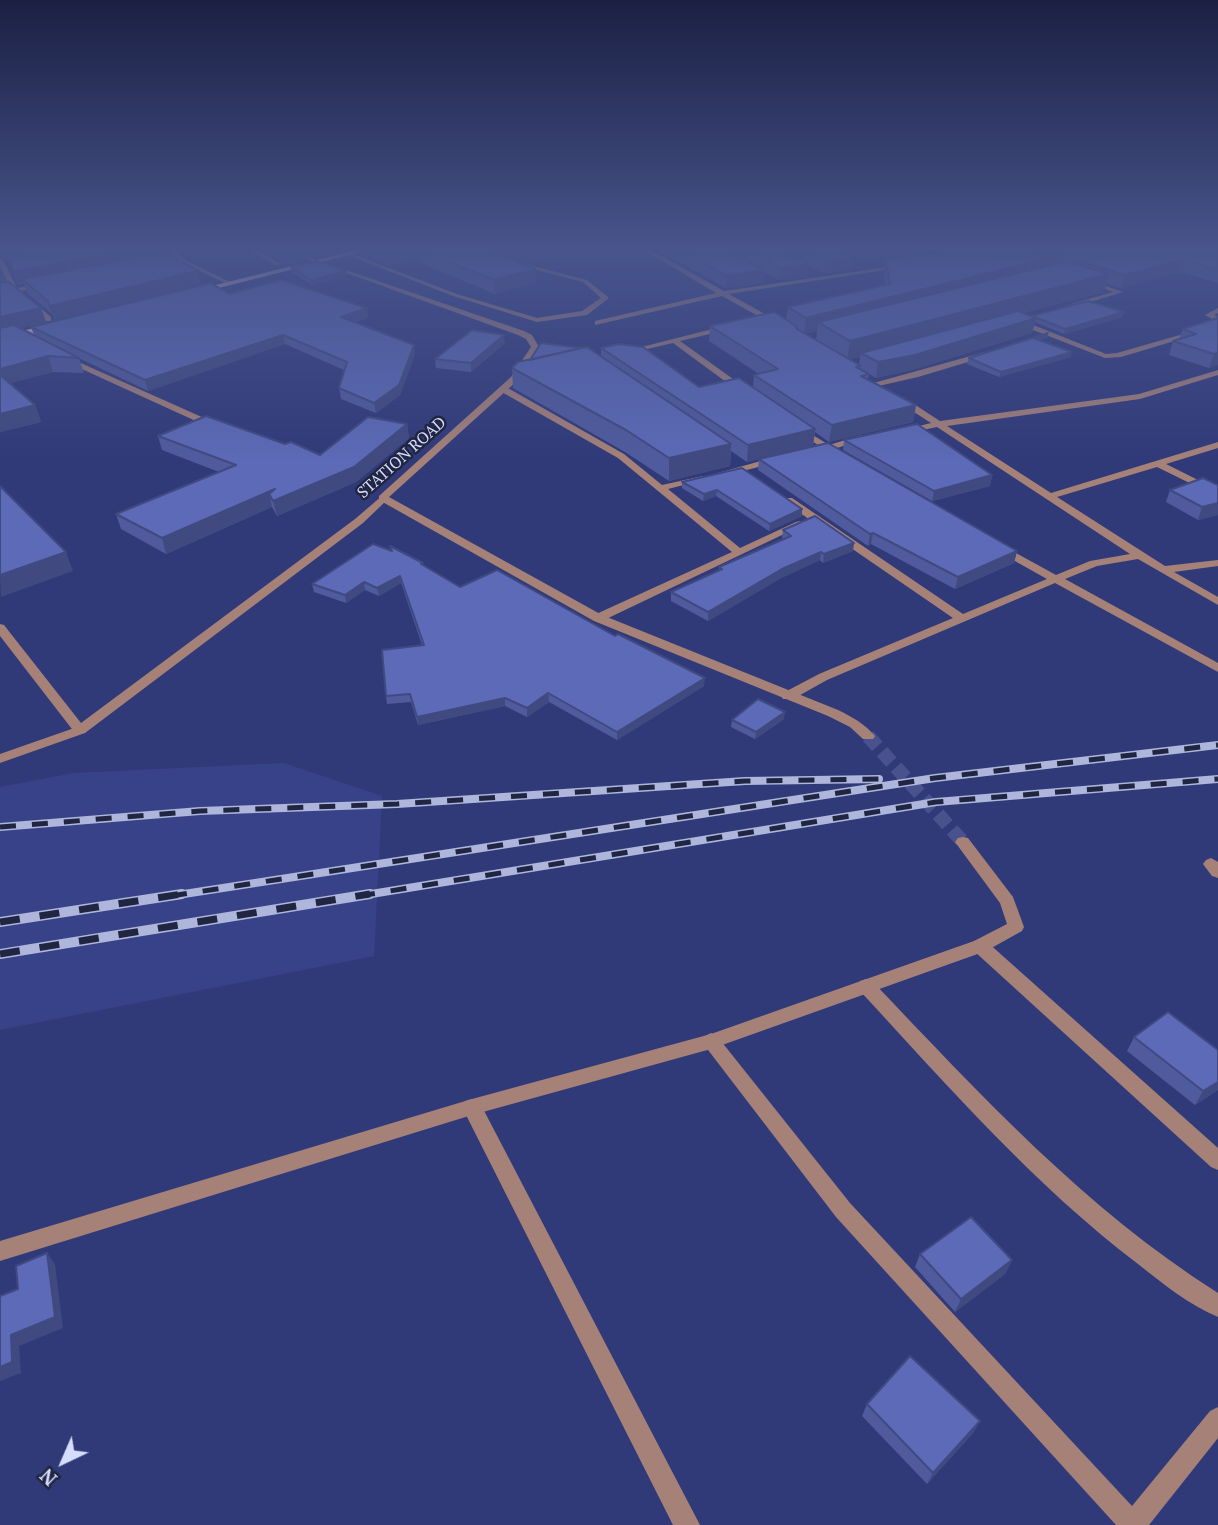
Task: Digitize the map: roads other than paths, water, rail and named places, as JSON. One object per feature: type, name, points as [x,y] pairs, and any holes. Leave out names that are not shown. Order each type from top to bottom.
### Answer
[{"type":"main road","points":[[0,330],[43,320]]},
{"type":"main road","points":[[0,339],[72,321]]},
{"type":"street","name":"STATION ROAD","points":[[0,759],[80,730],[359,521],[514,379],[533,353],[535,347],[528,337],[481,320]]},
{"type":"street","points":[[598,323],[610,320]]},
{"type":"street","points":[[770,320],[789,333]]},
{"type":"street","points":[[1021,320],[1014,322],[1092,352],[1113,356],[1218,326]]},
{"type":"street","points":[[613,355],[741,325]]},
{"type":"street","points":[[1035,337],[1047,333]]},
{"type":"street","points":[[20,334],[32,341]]},
{"type":"street","points":[[674,340],[755,399]]},
{"type":"street","points":[[874,384],[915,375],[999,349]]},
{"type":"street","points":[[56,353],[201,421]]},
{"type":"street","points":[[889,435],[939,424],[1140,396],[1218,372]]},
{"type":"street","points":[[514,379],[527,376]]},
{"type":"street","points":[[865,378],[885,390]]},
{"type":"street","points":[[503,389],[621,456],[739,552]]},
{"type":"street","points":[[895,396],[1163,570],[1218,602]]},
{"type":"street","points":[[793,426],[839,455]]},
{"type":"street","points":[[816,451],[875,437]]},
{"type":"street","points":[[1049,496],[1216,448]]},
{"type":"street","points":[[661,488],[791,457]]},
{"type":"street","points":[[731,461],[752,475]]},
{"type":"street","points":[[1159,464],[1218,494]]},
{"type":"street","points":[[783,496],[961,618]]},
{"type":"street","points":[[383,498],[598,618],[855,724],[868,736]]},
{"type":"street","points":[[598,618],[814,517]]},
{"type":"street","points":[[987,541],[1218,668]]},
{"type":"street","points":[[788,695],[823,677],[1094,564],[1141,555]]},
{"type":"street","points":[[1163,570],[1218,563]]},
{"type":"street","points":[[0,628],[80,730]]},
{"type":"street","points":[[0,1251],[472,1107],[711,1041],[981,946],[1016,927],[1007,901],[963,842]]},
{"type":"street","points":[[981,946],[1218,1161]]},
{"type":"street","points":[[866,986],[1000,1127],[1088,1212],[1195,1293],[1218,1306]]},
{"type":"street","points":[[711,1041],[843,1210],[1133,1525],[1218,1419]]},
{"type":"street","points":[[472,1107],[687,1525]]},
{"type":"tunnel","points":[[868,736],[963,842]]},
{"type":"railway","points":[[171,896],[935,778],[1218,745]]},
{"type":"railway","points":[[0,827],[200,811],[397,804],[745,781],[879,779]]},
{"type":"railway","points":[[359,896],[936,802],[1218,779]]},
{"type":"railway","points":[[0,922],[182,894]]},
{"type":"railway","points":[[0,954],[370,894]]}]
